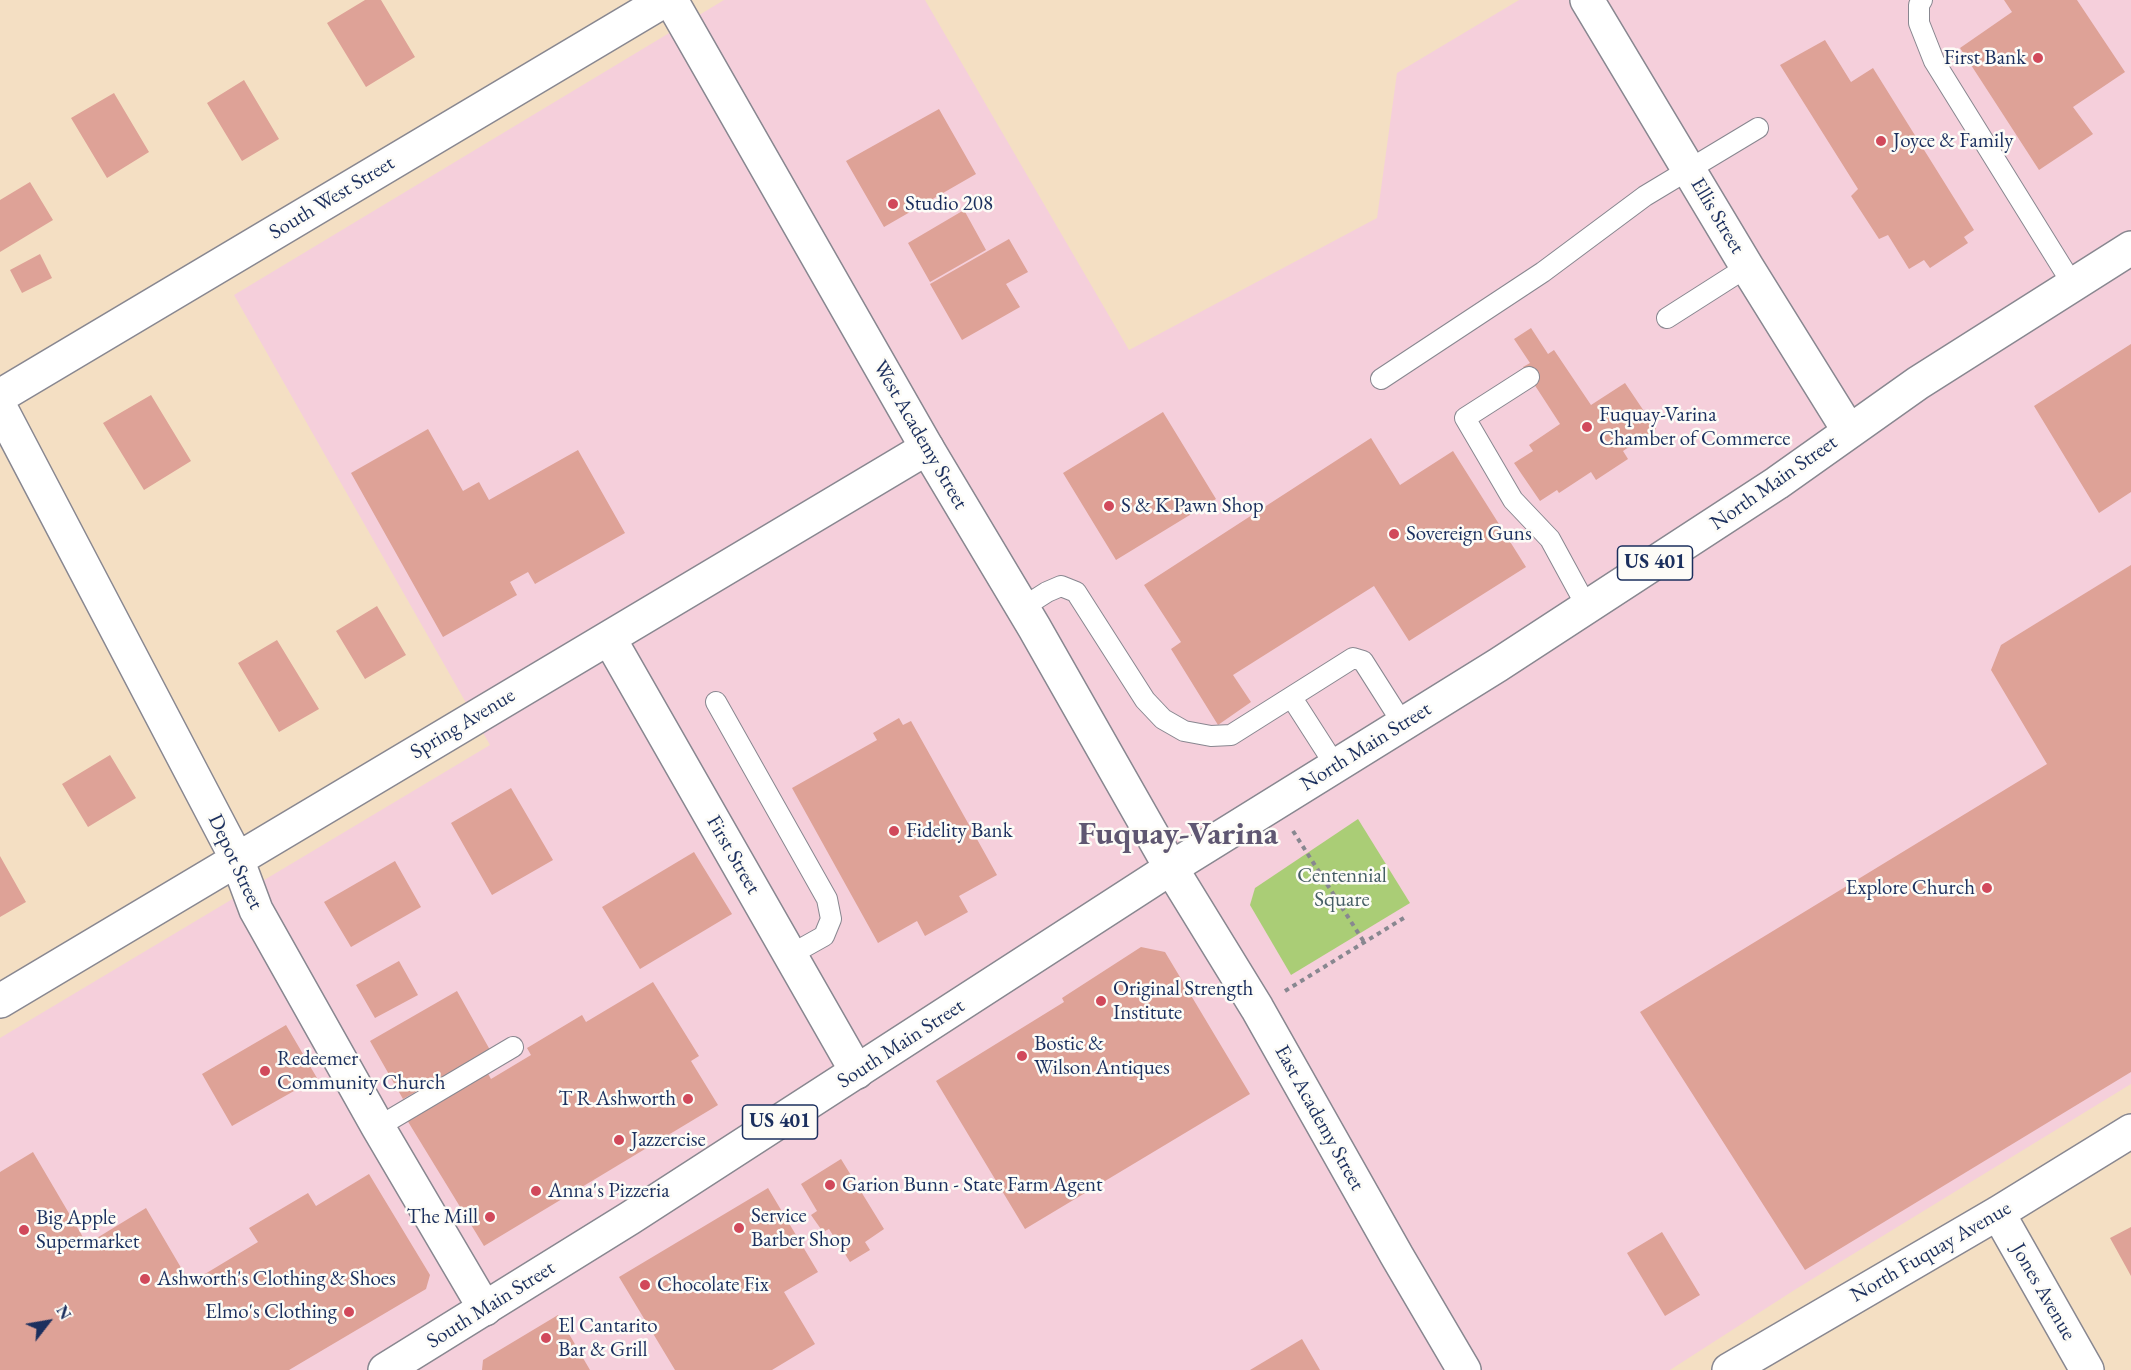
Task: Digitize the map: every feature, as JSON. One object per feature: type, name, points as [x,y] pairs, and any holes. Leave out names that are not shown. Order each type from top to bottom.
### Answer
[{"type":"street","name":"South West Street","points":[[0,396],[665,0]]},
{"type":"street","name":"West Academy Street","points":[[671,0],[1171,868]]},
{"type":"street","name":"Ellis Street","points":[[1587,0],[1747,267],[1849,431]]},
{"type":"street","name":"North Main Street","points":[[1171,868],[1587,607],[1777,483],[1918,383],[2131,248]]},
{"type":"street","name":"Depot Street","points":[[0,407],[237,859],[256,910],[485,1309]]},
{"type":"street","name":"Spring Avenue","points":[[0,1001],[927,448]]},
{"type":"street","name":"First Street","points":[[609,638],[858,1072]]},
{"type":"street","name":"East Academy Street","points":[[1171,868],[1257,1008],[1464,1370]]},
{"type":"street","name":"South Main Street","points":[[398,1367],[1171,868]]},
{"type":"street","name":"North Fuquay Avenue","points":[[1729,1370],[1998,1213],[2131,1131]]},
{"type":"street","name":"Jones Avenue","points":[[1998,1213],[2087,1370]]},
{"type":"lane","points":[[1922,0],[1919,5],[1918,24],[1934,61],[2073,285]]},
{"type":"lane","points":[[1381,379],[1543,272],[1645,196],[1758,128]]},
{"type":"lane","points":[[1667,318],[1747,267]]},
{"type":"lane","points":[[1529,377],[1465,418],[1513,500],[1550,539],[1587,607]]},
{"type":"lane","points":[[1022,608],[1061,586],[1076,592],[1145,700],[1163,719],[1184,731],[1210,736],[1231,735],[1353,658],[1363,661],[1403,724]]},
{"type":"lane","points":[[1292,698],[1335,765]]},
{"type":"lane","points":[[716,702],[827,899],[831,919],[824,936],[790,955]]},
{"type":"lane","points":[[378,1126],[513,1047]]},
{"type":"path","points":[[1275,803],[1364,942]]},
{"type":"path","points":[[1257,1008],[1407,916]]},
{"type":"shaded area","points":[[724,0],[925,0],[1129,350],[1377,218],[1397,73],[1519,0],[2131,0],[2131,1084],[1796,1289],[1670,1370],[0,1370],[0,1038],[490,745],[234,295]]},
{"type":"green space","name":"Centennial Square","points":[[1358,819],[1410,903],[1291,975],[1250,905],[1255,888]]},
{"type":"building","points":[[365,0],[381,0],[415,57],[366,87],[327,23]]},
{"type":"building","points":[[2004,0],[2077,0],[2125,72],[2073,107],[2093,134],[2039,170],[1960,48],[2012,12]]},
{"type":"building","points":[[1825,40],[1851,82],[1873,68],[1974,230],[1964,237],[1968,243],[1930,268],[1924,260],[1909,269],[1888,235],[1879,239],[1851,196],[1858,189],[1780,65]]},
{"type":"building","points":[[244,80],[279,139],[242,161],[207,103]]},
{"type":"building","points":[[114,93],[149,152],[107,178],[71,118]]},
{"type":"building","points":[[939,109],[976,174],[884,227],[846,161]]},
{"type":"building","points":[[30,182],[53,220],[0,252],[0,200]]},
{"type":"building","points":[[964,210],[986,250],[930,282],[908,243]]},
{"type":"building","points":[[1009,239],[1028,272],[1006,284],[1020,307],[962,340],[930,284]]},
{"type":"building","points":[[40,254],[52,278],[22,293],[10,270]]},
{"type":"building","points":[[1531,328],[1548,354],[1554,350],[1591,405],[1625,383],[1656,429],[1623,451],[1628,459],[1596,480],[1591,472],[1559,493],[1557,490],[1540,501],[1514,463],[1533,451],[1529,445],[1560,424],[1523,367],[1530,363],[1514,339]]},
{"type":"building","points":[[2131,344],[2131,492],[2099,513],[2034,406]]},
{"type":"building","points":[[151,395],[191,461],[144,490],[103,423]]},
{"type":"building","points":[[1163,412],[1216,499],[1116,560],[1063,473]]},
{"type":"building","points":[[428,429],[463,491],[479,482],[489,500],[578,450],[625,533],[535,584],[528,572],[510,582],[517,595],[443,637],[351,473]]},
{"type":"building","points":[[1371,438],[1400,485],[1453,451],[1526,567],[1409,641],[1374,586],[1233,675],[1251,702],[1218,725],[1171,649],[1181,642],[1144,585]]},
{"type":"building","name":"Explore Church","points":[[2131,565],[2131,1072],[1805,1270],[1640,1012],[2047,764],[1991,670],[2001,645]]},
{"type":"building","points":[[377,606],[406,655],[365,679],[336,631]]},
{"type":"building","points":[[277,640],[319,709],[279,732],[238,663]]},
{"type":"building","name":"Fidelity Bank","points":[[899,718],[903,725],[911,721],[997,875],[959,896],[968,912],[925,936],[917,921],[878,943],[792,788],[877,740],[873,733]]},
{"type":"building","points":[[110,755],[136,798],[88,827],[62,784]]},
{"type":"building","points":[[511,788],[553,860],[492,895],[451,823]]},
{"type":"building","points":[[694,852],[732,914],[640,969],[602,907]]},
{"type":"building","points":[[0,856],[26,902],[0,917]]},
{"type":"building","points":[[395,861],[421,907],[351,947],[324,902]]},
{"type":"building","points":[[1141,947],[1165,952],[1250,1094],[1025,1229],[936,1081],[1064,1002],[1062,998]]},
{"type":"building","points":[[399,961],[418,995],[375,1018],[356,985]]},
{"type":"building","points":[[653,982],[699,1056],[691,1061],[718,1105],[484,1246],[407,1120],[487,1072],[491,1079],[531,1055],[527,1048],[582,1015],[586,1022]]},
{"type":"building","points":[[457,991],[490,1050],[403,1099],[370,1041]]},
{"type":"building","points":[[286,1025],[317,1078],[232,1126],[202,1074]]},
{"type":"building","points":[[33,1152],[87,1244],[146,1208],[190,1283],[258,1242],[249,1228],[308,1193],[316,1206],[369,1174],[430,1275],[426,1289],[289,1370],[0,1370],[0,1172]]},
{"type":"building","points":[[841,1159],[884,1229],[865,1242],[870,1250],[850,1262],[829,1229],[823,1232],[811,1215],[817,1211],[801,1184]]},
{"type":"building","points":[[768,1188],[818,1272],[784,1292],[815,1344],[772,1370],[675,1370],[619,1277]]},
{"type":"building","points":[[2131,1227],[2131,1276],[2110,1238]]},
{"type":"building","points":[[1662,1232],[1700,1295],[1665,1316],[1627,1253]]},
{"type":"building","name":"El Cantarito Bar & Grill","points":[[558,1315],[590,1370],[482,1370],[483,1360]]},
{"type":"building","points":[[1302,1339],[1320,1370],[1250,1370]]},
{"type":"place","name":"First Bank","points":[[2038,58]]},
{"type":"place","name":"Joyce & Family","points":[[1881,141]]},
{"type":"place","name":"Studio 208","points":[[893,204]]},
{"type":"place","name":"Fuquay-Varina Chamber of Commerce","points":[[1587,427]]},
{"type":"place","name":"S & K Pawn Shop","points":[[1109,506]]},
{"type":"place","name":"Sovereign Guns","points":[[1394,534]]},
{"type":"place","name":"Fidelity Bank","points":[[894,831]]},
{"type":"place","name":"Explore Church","points":[[1987,888]]},
{"type":"place","name":"Original Strength Institute","points":[[1101,1001]]},
{"type":"place","name":"Bostic & Wilson Antiques","points":[[1022,1056]]},
{"type":"place","name":"Redeemer Community Church","points":[[265,1071]]},
{"type":"place","name":"T R Ashworth","points":[[688,1099]]},
{"type":"place","name":"Jazzercise","points":[[619,1140]]},
{"type":"place","name":"Garion Bunn - State Farm Agent","points":[[830,1185]]},
{"type":"place","name":"Anna's Pizzeria","points":[[536,1191]]},
{"type":"place","name":"The Mill","points":[[490,1217]]},
{"type":"place","name":"Service Barber Shop","points":[[739,1228]]},
{"type":"place","name":"Big Apple Supermarket","points":[[24,1230]]},
{"type":"place","name":"Ashworth's Clothing & Shoes","points":[[145,1279]]},
{"type":"place","name":"Chocolate Fix","points":[[645,1285]]},
{"type":"place","name":"Elmo's Clothing","points":[[349,1312]]},
{"type":"place","name":"El Cantarito Bar & Grill","points":[[546,1338]]},
{"type":"district","name":"Fuquay-Varina","points":[[1178,835]]}]
